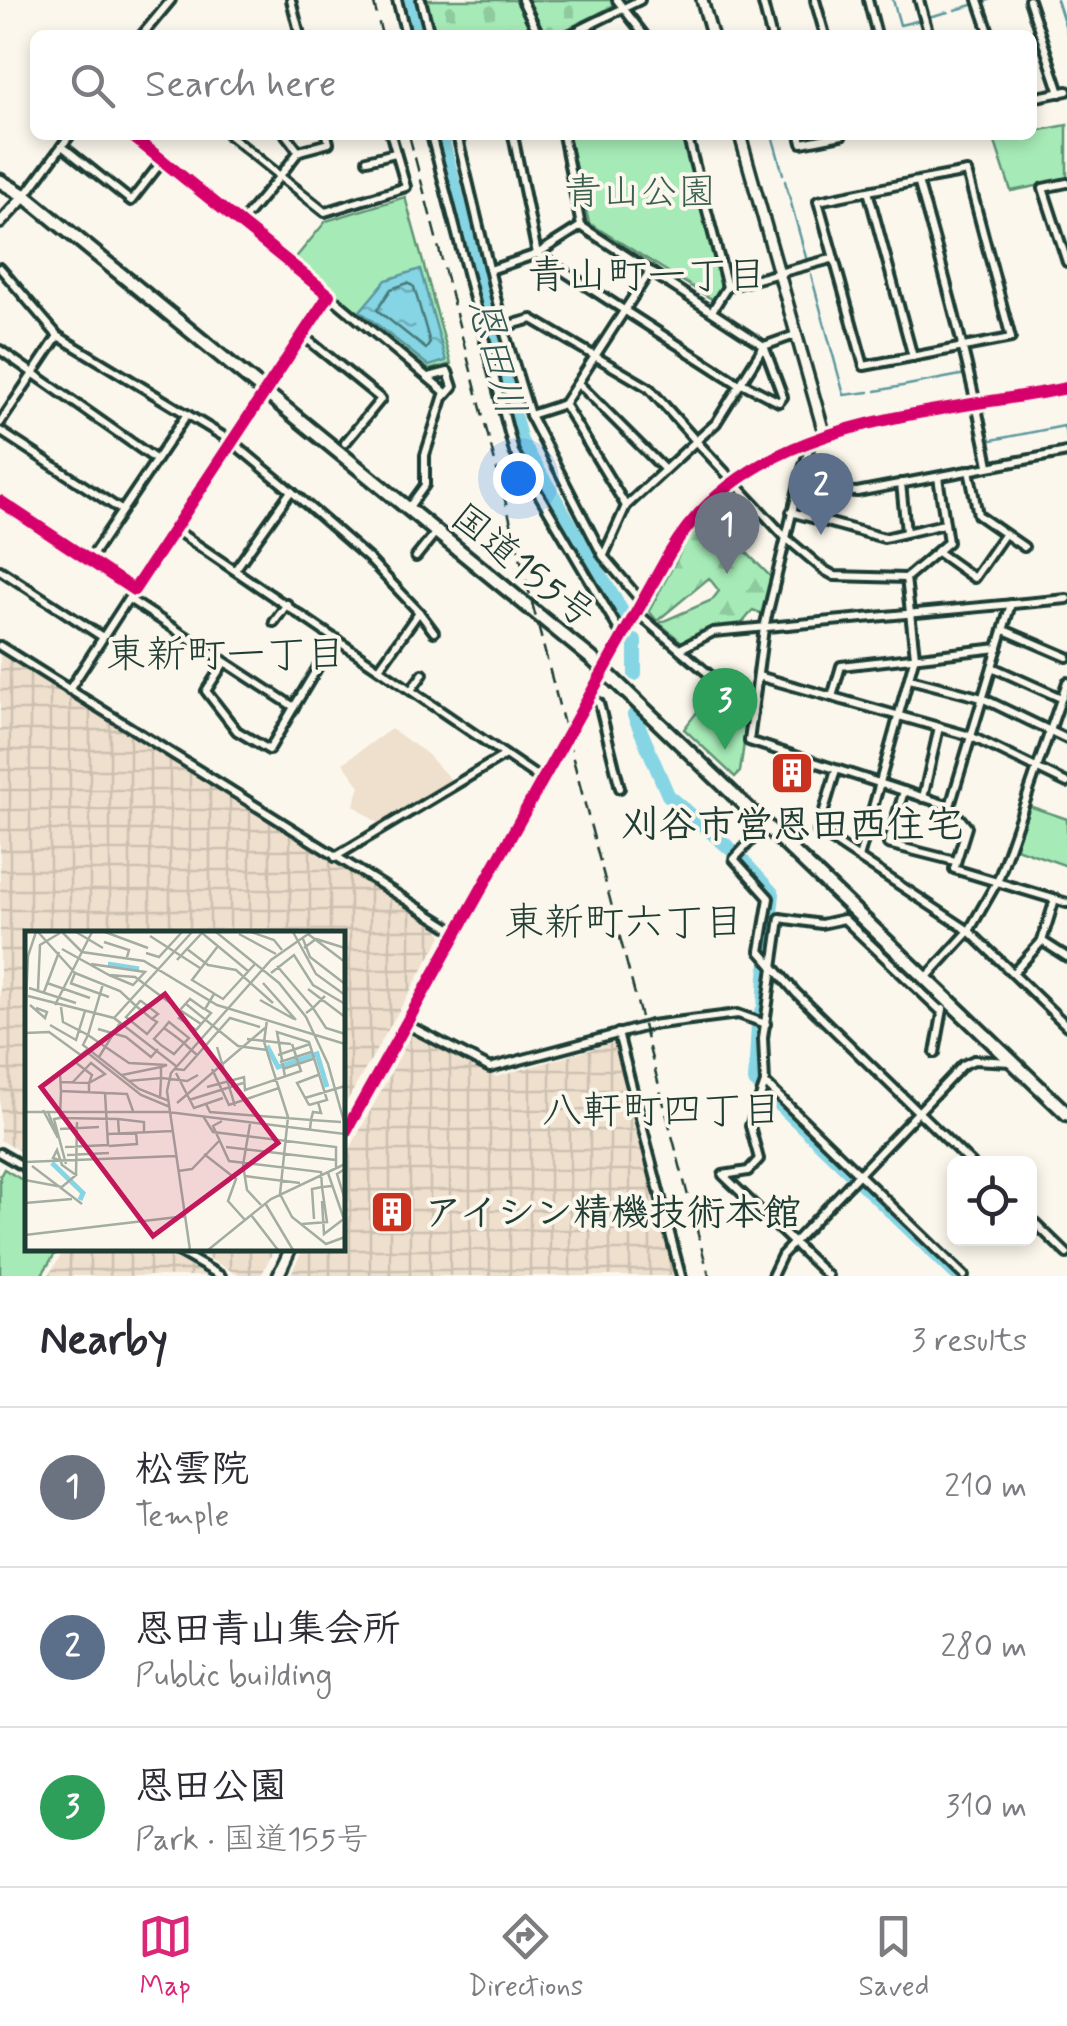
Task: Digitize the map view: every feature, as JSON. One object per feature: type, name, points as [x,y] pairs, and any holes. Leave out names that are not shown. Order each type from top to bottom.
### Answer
[{"type":"highway","name":"国道155号","points":[[0,181],[26,196],[603,670],[1067,1114]]},
{"type":"street","points":[[146,30],[171,0]]},
{"type":"street","points":[[291,0],[299,30]]},
{"type":"street","points":[[397,0],[405,30]]},
{"type":"street","points":[[421,0],[429,30]]},
{"type":"street","points":[[522,0],[537,30]]},
{"type":"street","points":[[617,0],[640,30]]},
{"type":"street","points":[[579,30],[640,0]]},
{"type":"street","points":[[702,0],[711,30]]},
{"type":"street","points":[[762,0],[770,30]]},
{"type":"street","points":[[815,0],[824,30]]},
{"type":"street","points":[[868,0],[876,30]]},
{"type":"street","points":[[919,0],[928,30]]},
{"type":"street","points":[[978,0],[988,30]]},
{"type":"street","points":[[1029,0],[1063,92],[1037,97]]},
{"type":"street","points":[[0,223],[26,196],[66,140]]},
{"type":"street","points":[[137,140],[446,395]]},
{"type":"street","points":[[235,140],[325,212],[406,187],[392,140]]},
{"type":"street","points":[[290,140],[299,152]]},
{"type":"street","points":[[240,224],[299,152],[329,143],[328,140]]},
{"type":"street","points":[[431,140],[514,452],[623,637]]},
{"type":"street","points":[[458,140],[502,327],[530,416],[604,556],[642,602]]},
{"type":"street","points":[[514,140],[537,254],[623,312],[741,384],[779,402],[784,397],[764,346],[581,226],[564,140]]},
{"type":"street","points":[[687,140],[727,287]]},
{"type":"street","points":[[741,140],[824,436]]},
{"type":"street","points":[[62,146],[131,201],[163,160]]},
{"type":"street","points":[[367,160],[396,152]]},
{"type":"street","points":[[967,172],[1012,338],[864,366],[818,201],[918,181],[967,172]]},
{"type":"street","points":[[918,181],[964,349],[988,465]]},
{"type":"street","points":[[1067,183],[1043,188],[1067,262]]},
{"type":"street","points":[[868,191],[913,357]]},
{"type":"street","points":[[490,270],[537,254],[581,226]]},
{"type":"street","points":[[712,311],[727,287],[831,258]]},
{"type":"street","points":[[0,268],[58,336],[231,441],[291,491],[368,558],[434,632]]},
{"type":"street","points":[[530,416],[564,404],[650,270]]},
{"type":"street","points":[[68,690],[329,295]]},
{"type":"street","points":[[502,327],[532,319],[648,388],[786,538],[835,576],[906,578],[939,553],[948,542],[938,476]]},
{"type":"street","points":[[302,335],[381,398],[345,444]]},
{"type":"street","points":[[0,423],[58,336]]},
{"type":"street","points":[[604,556],[626,506],[716,423],[764,346],[795,336]]},
{"type":"street","points":[[0,350],[155,459]]},
{"type":"street","points":[[408,508],[425,485],[425,455],[446,395],[454,387],[448,372],[428,378]]},
{"type":"street","points":[[578,383],[664,470]]},
{"type":"street","points":[[345,1133],[684,530],[733,480],[781,450],[824,436],[1067,388]]},
{"type":"street","points":[[564,404],[626,506]]},
{"type":"street","points":[[88,560],[186,414]]},
{"type":"street","points":[[0,431],[121,510]]},
{"type":"street","points":[[812,440],[764,628],[749,742],[950,806],[967,827],[954,869],[1067,903]]},
{"type":"street","points":[[800,476],[848,492],[1067,452]]},
{"type":"street","points":[[969,470],[978,515],[1024,547]]},
{"type":"street","points":[[901,484],[906,532]]},
{"type":"street","points":[[236,570],[291,491]]},
{"type":"street","points":[[0,500],[134,590]]},
{"type":"street","points":[[791,512],[884,538],[944,524]]},
{"type":"street","points":[[174,529],[542,780]]},
{"type":"street","points":[[416,558],[436,532]]},
{"type":"street","points":[[939,553],[974,578],[1004,535]]},
{"type":"street","points":[[0,570],[102,636]]},
{"type":"street","points":[[859,858],[915,656],[906,578]]},
{"type":"street","points":[[128,598],[294,707]]},
{"type":"street","points":[[680,649],[713,632],[1067,599]]},
{"type":"street","points":[[274,622],[286,604]]},
{"type":"street","points":[[950,806],[1011,604]]},
{"type":"street","points":[[380,667],[419,612]]},
{"type":"street","points":[[636,612],[753,712]]},
{"type":"street","points":[[1004,630],[1067,656]]},
{"type":"street","points":[[224,663],[206,691],[237,731],[270,750],[336,637]]},
{"type":"street","points":[[0,646],[456,932]]},
{"type":"street","points":[[832,697],[841,666],[998,648]]},
{"type":"street","points":[[992,667],[1061,698]]},
{"type":"street","points":[[411,690],[423,674]]},
{"type":"street","points":[[758,676],[970,736],[1067,783]]},
{"type":"street","points":[[910,678],[982,698],[1067,739]]},
{"type":"street","points":[[926,978],[969,931],[998,880],[1067,682]]},
{"type":"street","points":[[590,696],[600,702],[620,788]]},
{"type":"street","points":[[923,798],[939,727]]},
{"type":"street","points":[[335,857],[504,755]]},
{"type":"street","points":[[836,770],[818,830],[969,931],[1067,1026]]},
{"type":"street","points":[[904,791],[888,844],[956,861]]},
{"type":"street","points":[[766,824],[734,859],[769,898],[760,951],[773,961],[796,994],[964,1156]]},
{"type":"street","points":[[1013,973],[1042,941],[1054,899]]},
{"type":"street","points":[[828,1276],[723,1175],[748,1171],[759,1159],[750,1126],[763,1086],[766,1024],[780,918],[821,924],[844,919],[942,1012]]},
{"type":"street","points":[[1042,941],[1067,956]]},
{"type":"street","points":[[935,1053],[948,999]]},
{"type":"street","points":[[406,1024],[490,1068],[618,1033],[738,1014],[766,1024]]},
{"type":"street","points":[[618,1033],[681,1276]]},
{"type":"street","points":[[772,1276],[794,1243],[968,1061],[1012,1062]]},
{"type":"street","points":[[763,1086],[964,1276]]},
{"type":"street","points":[[0,1153],[25,1166]]},
{"type":"street","points":[[1037,1225],[1067,1254]]},
{"type":"street","points":[[177,1251],[221,1276]]},
{"type":"street","points":[[278,1276],[290,1251]]},
{"type":"shaded area","points":[[0,651],[439,929],[442,936],[345,1105],[345,931],[25,931],[25,1154],[0,1140]]},
{"type":"shaded area","points":[[391,729],[426,753],[452,781],[379,824],[354,805],[360,786],[343,763]]},
{"type":"shaded area","points":[[412,1033],[496,1077],[617,1042],[677,1276],[290,1276],[302,1251],[345,1251],[345,1158]]},
{"type":"shaded area","points":[[64,1251],[162,1251],[206,1276],[48,1276]]},
{"type":"shaded area","points":[[196,1251],[273,1251],[261,1276],[240,1276]]},
{"type":"green space","points":[[426,0],[517,0],[532,30],[434,30]]},
{"type":"green space","points":[[528,0],[614,0],[617,4],[565,30],[543,30]]},
{"type":"green space","points":[[1067,125],[1067,180],[1011,191],[994,140],[1037,140],[1037,131]]},
{"type":"green space","name":"青山公園","points":[[569,140],[684,140],[725,287],[715,301],[589,223]]},
{"type":"green space","points":[[405,197],[451,364],[429,370],[293,261],[326,221]]},
{"type":"green space","points":[[710,516],[772,578],[765,615],[753,610],[739,627],[712,629],[683,643],[659,623],[712,600],[719,591],[709,578],[657,621],[649,611],[687,540]]},
{"type":"green space","points":[[716,687],[748,715],[740,772],[735,777],[684,729]]},
{"type":"green space","points":[[1026,805],[1067,819],[1067,866],[1013,847]]},
{"type":"green space","points":[[4,1169],[25,1182],[25,1251],[57,1251],[41,1276],[0,1276],[0,1176]]},
{"type":"water","points":[[420,269],[446,361],[429,366],[360,311],[386,280]]},
{"type":"waterway","name":"恩田川","points":[[408,0],[415,30]]},
{"type":"waterway","points":[[893,0],[900,25],[921,20]]},
{"type":"waterway","points":[[983,2],[989,0]]},
{"type":"waterway","points":[[1057,0],[1067,31]]},
{"type":"waterway","points":[[955,10],[976,4]]},
{"type":"waterway","points":[[928,17],[948,12]]},
{"type":"waterway","name":"恩田川","points":[[442,140],[521,441],[623,613]]},
{"type":"waterway","points":[[773,140],[783,174]]},
{"type":"waterway","points":[[785,181],[807,261]]},
{"type":"waterway","points":[[811,275],[844,395],[869,392]]},
{"type":"waterway","points":[[876,391],[966,374],[968,384]]},
{"type":"waterway","points":[[992,440],[1064,426],[1067,439]]},
{"type":"waterway","name":"恩田川","points":[[635,641],[635,674]]},
{"type":"waterway","name":"恩田川","points":[[634,715],[668,795],[734,852]]},
{"type":"waterway","name":"恩田川","points":[[742,860],[773,894],[767,952]]},
{"type":"waterway","name":"恩田川","points":[[758,1020],[764,1007],[767,962]]},
{"type":"waterway","name":"恩田川","points":[[758,1024],[755,1081],[853,1175]]},
{"type":"waterway","name":"恩田川","points":[[858,1180],[958,1276]]},
{"type":"railway","points":[[373,0],[381,30]]},
{"type":"railway","points":[[410,140],[709,1276]]},
{"type":"cycle path","points":[[0,501],[134,590],[329,295],[137,140]]},
{"type":"cycle path","points":[[345,1133],[669,554],[704,508],[746,474],[794,448],[846,430],[901,416],[1067,388]]},
{"type":"place","name":"恩田青山集会所","points":[[821,535]]},
{"type":"place","name":"松雲院","points":[[727,574]]},
{"type":"place","name":"恩田公園","points":[[725,750]]},
{"type":"place","name":"刈谷市営恩田西住宅","points":[[792,773]]},
{"type":"place","name":"アイシン精機技術本館","points":[[392,1212]]},
{"type":"district","name":"青山町一丁目","points":[[647,274]]},
{"type":"district","name":"東新町一丁目","points":[[226,653]]},
{"type":"district","name":"東新町六丁目","points":[[624,921]]},
{"type":"district","name":"八軒町四丁目","points":[[662,1109]]}]
